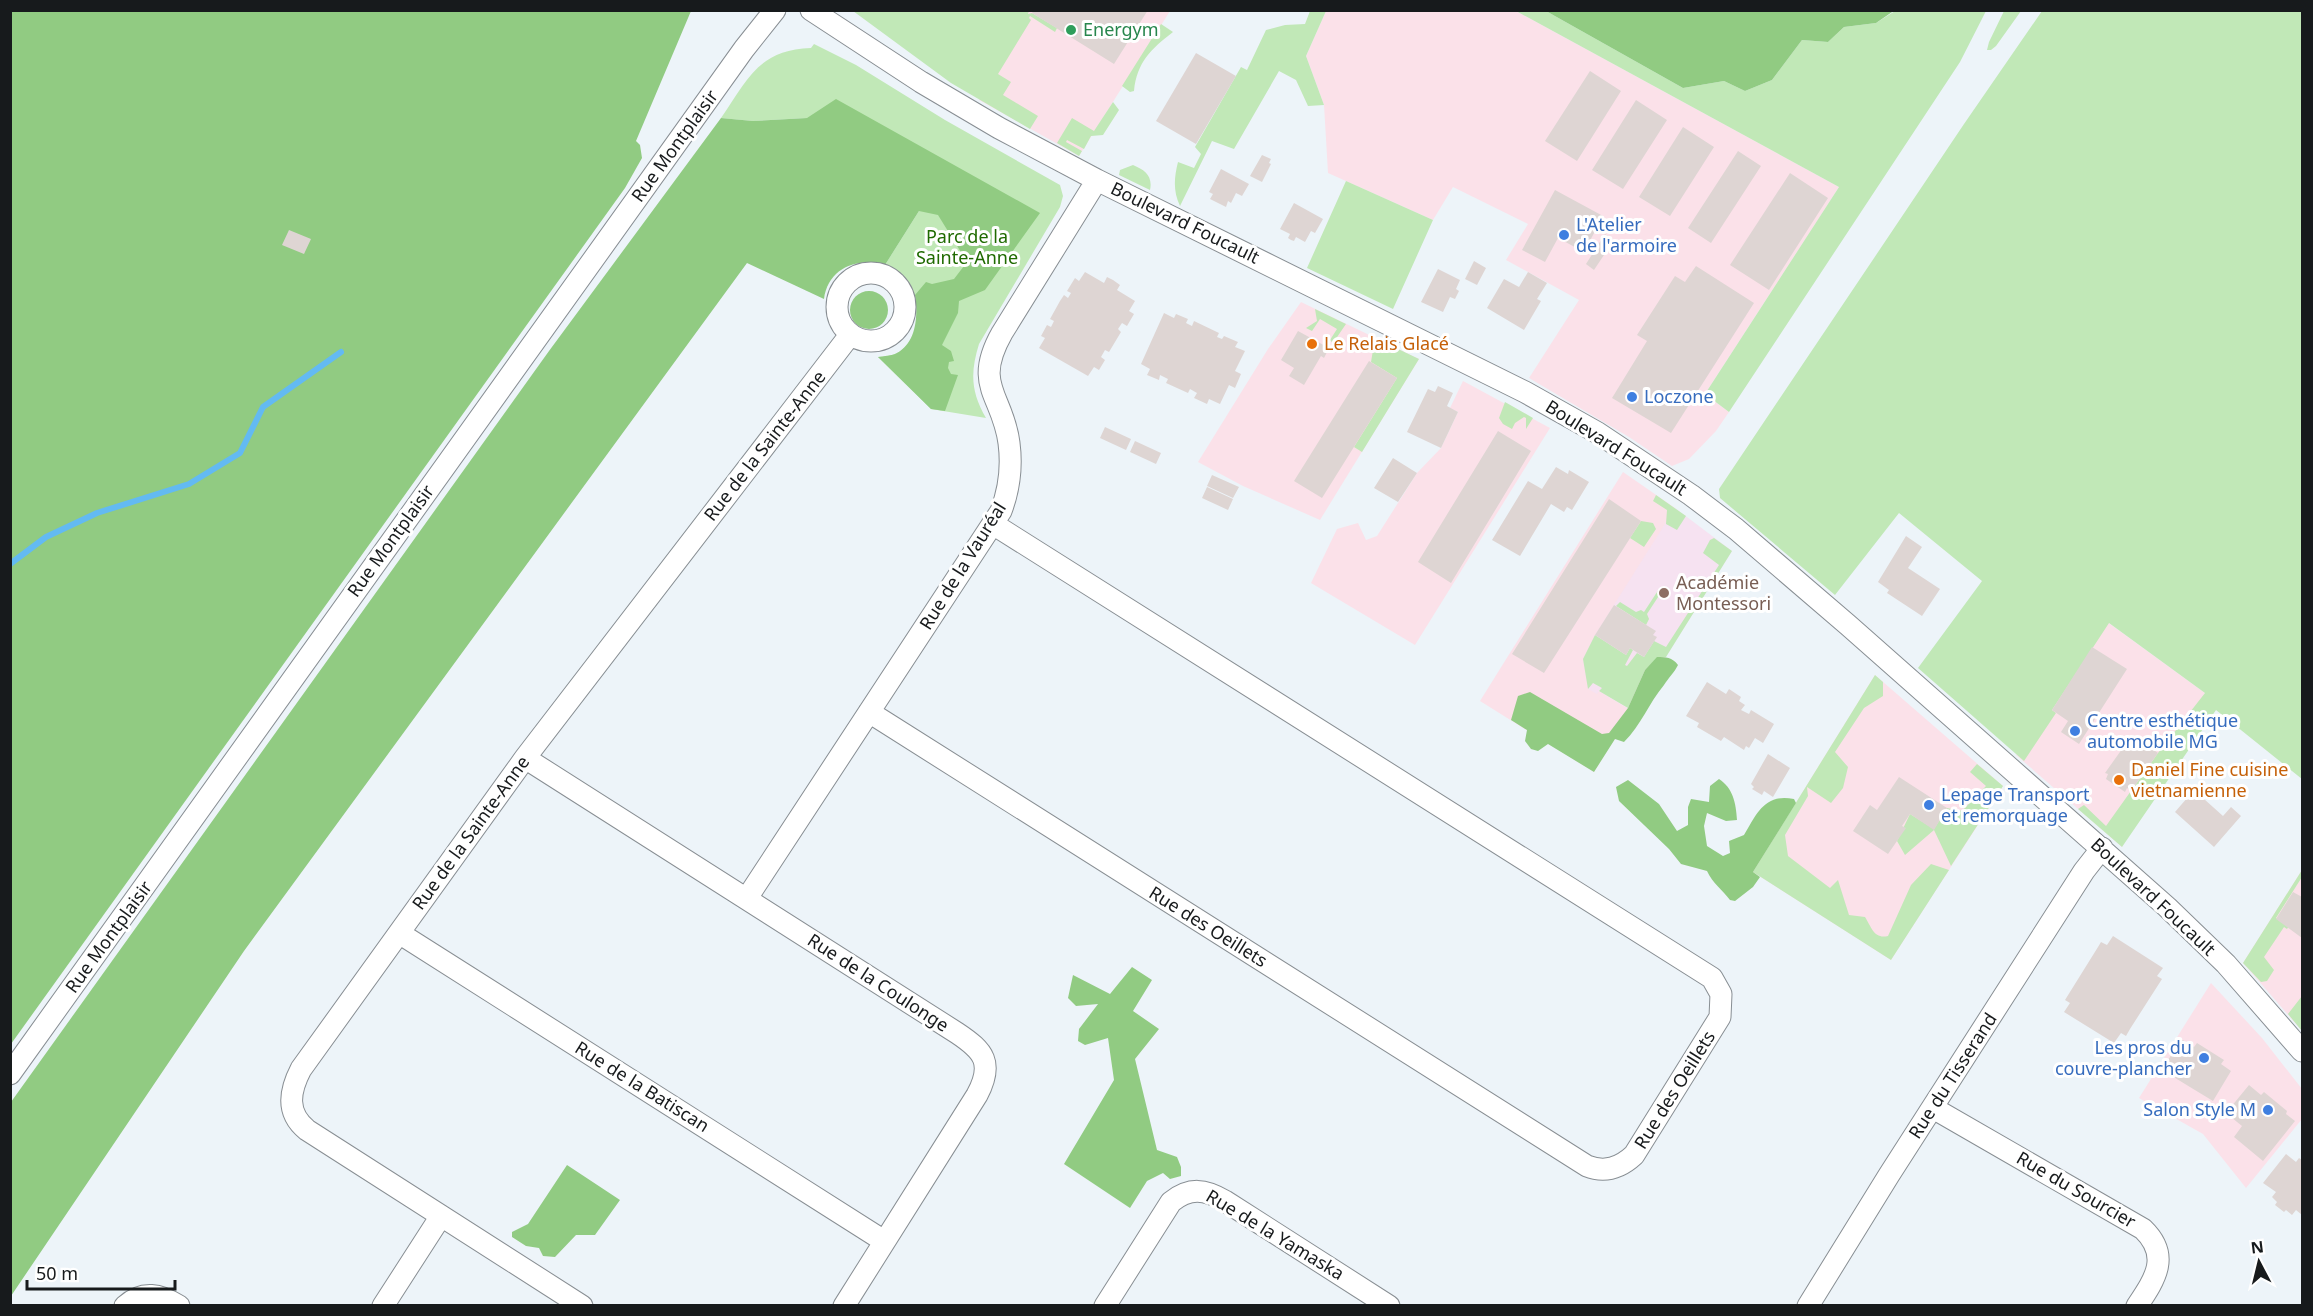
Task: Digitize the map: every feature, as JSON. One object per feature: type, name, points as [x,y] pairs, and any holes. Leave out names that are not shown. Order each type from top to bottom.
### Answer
[{"type":"street","name":"Rue Montplaisir","points":[[10,1074],[744,49],[775,10]]},
{"type":"street","name":"Boulevard Foucault","points":[[811,10],[954,102],[1096,180],[1476,367],[1561,412],[1631,454],[1691,495],[1766,555],[2167,907],[2226,964],[2302,1052]]},
{"type":"street","name":"Rue de la Vauréal","points":[[747,898],[993,524],[1005,500],[1010,461],[1009,442],[991,393],[989,380],[991,356],[1002,333],[1096,180]]},
{"type":"street","name":"Rue de la Sainte-Anne","points":[[582,1305],[307,1130],[298,1123],[290,1102],[294,1082],[301,1069],[525,758],[850,335]]},
{"type":"street","name":"Rue des Oeillets","points":[[869,712],[1587,1166],[1594,1169],[1613,1169],[1634,1155],[1720,1017],[1721,994],[1712,978],[993,524]]},
{"type":"street","name":"Rue de la Coulonge","points":[[525,758],[963,1037],[984,1056],[986,1075],[977,1095],[844,1305]]},
{"type":"street","name":"Rue du Tisserand","points":[[1817,1303],[1933,1108],[2084,871],[2102,848]]},
{"type":"street","name":"Rue de la Batiscan","points":[[399,933],[884,1241]]},
{"type":"street","name":"Rue du Sourcier","points":[[1933,1108],[2143,1229],[2155,1245],[2158,1268],[2155,1279],[2137,1305]]},
{"type":"street","name":"Rue de la Yamaska","points":[[1105,1305],[1171,1202],[1188,1191],[1203,1190],[1225,1201],[1389,1305]]},
{"type":"street","points":[[383,1305],[441,1216]]},
{"type":"street","points":[[125,1305],[146,1294],[163,1297],[179,1305]]},
{"type":"shaded area","points":[[1029,11],[1170,11],[1079,156],[979,100]]},
{"type":"shaded area","points":[[1326,11],[1516,11],[1839,187],[1705,394],[1729,412],[1716,431],[1689,459],[1672,466],[1629,437],[1529,378],[1579,300],[1506,260],[1528,224],[1453,187],[1433,220],[1328,173],[1324,105],[1306,56]]},
{"type":"shaded area","points":[[1301,302],[1419,359],[1320,520],[1243,486],[1198,462],[1268,349]]},
{"type":"shaded area","points":[[1463,381],[1550,428],[1415,645],[1311,583],[1337,529],[1358,523],[1366,540],[1377,536],[1417,473],[1441,448],[1458,412],[1450,408]]},
{"type":"shaded area","points":[[1623,472],[1675,508],[1666,524],[1599,691],[1632,711],[1594,772],[1480,701]]},
{"type":"shaded area","name":"Académie Montessori","points":[[1675,508],[1732,551],[1632,711],[1599,691],[1597,694],[1588,689],[1583,659],[1595,635]]},
{"type":"shaded area","points":[[2106,621],[2205,693],[2122,847],[2016,755]]},
{"type":"shaded area","points":[[1875,675],[2003,786],[1891,960],[1753,872]]},
{"type":"shaded area","points":[[2302,870],[2302,1031],[2243,963]]},
{"type":"shaded area","points":[[2211,983],[2262,1038],[2302,1089],[2302,1119],[2246,1188],[2203,1134],[2139,1098]]},
{"type":"green space","points":[[1895,10],[1876,23],[1844,27],[1828,42],[1802,40],[1772,80],[1745,91],[1724,81],[1683,88],[1546,11]]},
{"type":"green space","points":[[11,11],[691,11],[636,141],[640,145],[642,158],[625,188],[11,1044]]},
{"type":"green space","points":[[853,11],[1029,11],[1028,14],[1032,13],[1057,28],[1055,32],[1030,16],[1031,20],[998,74],[1011,82],[1003,95],[1038,116],[1030,129],[951,83]]},
{"type":"green space","points":[[1310,11],[1326,11],[1306,56],[1324,105],[1308,106],[1296,80],[1279,71],[1234,149],[1212,141],[1180,206],[1175,184],[1178,162],[1194,168],[1201,154],[1195,147],[1241,67],[1247,70],[1266,30],[1285,25],[1305,24]]},
{"type":"green space","points":[[1516,11],[1546,11],[1683,88],[1724,81],[1745,91],[1772,80],[1802,40],[1828,42],[1844,27],[1876,23],[1895,11],[1986,11],[1960,62],[1729,412],[1705,394],[1839,187]]},
{"type":"green space","points":[[2004,11],[2021,11],[1996,46],[1987,50],[1989,42]]},
{"type":"green space","points":[[2042,11],[2302,11],[2302,779],[2216,710],[2122,847],[2078,809],[2084,805],[2106,826],[2158,753],[2205,693],[2109,623],[2052,710],[2056,713],[2024,761],[1918,668],[1982,581],[1899,513],[1835,595],[1720,498],[1719,489]]},
{"type":"green space","points":[[1161,24],[1173,32],[1146,57],[1138,72],[1134,91],[1130,92],[1122,86]]},
{"type":"green space","name":"Parc de la Sainte-Anne","points":[[814,44],[856,65],[945,120],[1060,185],[1063,196],[1060,207],[979,344],[974,364],[973,382],[977,400],[986,418],[931,409],[878,357],[895,354],[905,347],[915,330],[917,309],[913,289],[903,276],[885,265],[919,211],[807,118],[753,121],[721,118],[747,79],[766,61],[778,54],[811,48]]},
{"type":"green space","name":"Parc de la Sainte-Anne","points":[[836,99],[1040,213],[985,290],[959,301],[958,313],[942,345],[951,351],[954,361],[949,362],[948,368],[951,374],[958,375],[945,411],[931,409],[878,357],[895,354],[909,342],[915,327],[915,295],[926,282],[932,284],[954,279],[967,262],[938,215],[919,211],[885,265],[864,263],[846,267],[831,279],[824,299],[747,263],[244,951],[11,1296],[11,1102],[549,351],[721,118],[753,121],[807,118]]},
{"type":"green space","points":[[1113,102],[1119,110],[1103,135],[1091,136],[1084,149],[1067,140],[1066,142],[1082,151],[1079,156],[1057,143],[1072,118],[1094,131]]},
{"type":"green space","points":[[1133,165],[1147,174],[1151,185],[1150,190],[1119,175],[1120,170]]},
{"type":"green space","points":[[1346,181],[1433,220],[1393,309],[1307,268]]},
{"type":"green space","points":[[869,291],[882,297],[888,310],[882,323],[869,329],[856,323],[850,310],[856,297]]},
{"type":"green space","points":[[1315,309],[1346,324],[1333,343],[1330,340],[1337,329],[1320,319],[1312,331],[1306,328],[1317,321]]},
{"type":"green space","points":[[1375,338],[1419,359],[1362,452],[1354,447],[1397,378],[1371,362]]},
{"type":"green space","points":[[1505,402],[1533,418],[1526,429],[1526,418],[1524,417],[1515,423],[1512,429],[1503,424],[1499,418]]},
{"type":"green space","points":[[1656,495],[1686,516],[1677,530],[1666,524],[1667,510],[1653,501]]},
{"type":"green space","points":[[1641,521],[1653,523],[1656,529],[1644,547],[1630,538]]},
{"type":"green space","points":[[1714,538],[1732,551],[1666,657],[1657,658],[1645,670],[1628,708],[1599,691],[1602,688],[1593,683],[1588,689],[1583,659],[1595,635],[1626,655],[1630,648],[1633,650],[1625,665],[1627,666],[1637,653],[1644,657],[1654,641],[1666,647],[1719,565],[1703,553],[1710,540]]},
{"type":"green space","points":[[1659,589],[1662,591],[1647,614],[1649,619],[1646,625],[1616,606],[1620,602],[1636,612],[1641,610],[1644,612]]},
{"type":"green space","points":[[1657,657],[1669,658],[1678,665],[1630,735],[1624,742],[1615,739],[1594,772],[1548,744],[1538,751],[1531,749],[1525,741],[1527,730],[1511,720],[1518,696],[1530,692],[1602,734],[1609,733],[1628,708],[1645,670]]},
{"type":"green space","points":[[1875,675],[1883,682],[1883,696],[1864,708],[1835,752],[1848,767],[1843,788],[1831,803],[1807,787],[1808,796],[1785,835],[1788,856],[1830,888],[1838,880],[1849,915],[1865,917],[1879,936],[1888,936],[1911,885],[1931,864],[1949,870],[1891,960],[1753,872]]},
{"type":"green space","points":[[1977,764],[2003,786],[1951,866],[1934,830],[1905,855],[1897,841],[1910,814],[1934,829],[1947,808],[1962,811],[1986,786],[1970,772]]},
{"type":"green space","points":[[1719,779],[1728,787],[1733,796],[1737,820],[1726,821],[1707,813],[1704,826],[1707,846],[1723,856],[1730,853],[1729,841],[1744,835],[1763,806],[1776,799],[1784,798],[1794,799],[1796,803],[1753,872],[1760,877],[1753,887],[1735,901],[1730,900],[1707,871],[1681,864],[1669,849],[1619,801],[1616,787],[1628,780],[1659,804],[1677,831],[1688,825],[1688,807],[1691,799],[1709,802],[1710,786]]},
{"type":"green space","points":[[2302,870],[2302,877],[2276,918],[2289,926],[2287,929],[2284,927],[2264,957],[2274,970],[2267,981],[2261,982],[2243,963]]},
{"type":"green space","points":[[1132,967],[1152,980],[1133,1011],[1159,1029],[1135,1059],[1157,1150],[1177,1157],[1181,1167],[1181,1176],[1170,1179],[1163,1173],[1147,1181],[1130,1208],[1064,1164],[1114,1080],[1108,1038],[1085,1045],[1078,1041],[1079,1029],[1098,1004],[1076,1006],[1068,998],[1073,975],[1110,994]]},
{"type":"green space","points":[[2302,996],[2302,1031],[2288,1014]]},
{"type":"green space","points":[[567,1165],[620,1200],[595,1235],[576,1235],[555,1257],[543,1256],[539,1248],[526,1246],[512,1237],[512,1232],[528,1224]]},
{"type":"building","points":[[1034,10],[1148,10],[1114,64],[1032,13]]},
{"type":"building","points":[[1196,53],[1236,76],[1196,144],[1156,121]]},
{"type":"building","points":[[1590,71],[1621,91],[1577,161],[1545,141]]},
{"type":"building","points":[[1636,100],[1667,120],[1623,189],[1592,170]]},
{"type":"building","points":[[1683,127],[1714,147],[1670,216],[1639,197]]},
{"type":"building","points":[[1738,151],[1761,166],[1711,243],[1688,228]]},
{"type":"building","points":[[1262,155],[1271,159],[1269,163],[1271,164],[1262,182],[1250,176]]},
{"type":"building","points":[[1221,169],[1249,184],[1242,196],[1236,193],[1231,203],[1228,201],[1226,207],[1210,199],[1213,194],[1209,192]]},
{"type":"building","points":[[1790,173],[1828,198],[1769,290],[1730,265]]},
{"type":"building","points":[[1555,190],[1603,216],[1584,252],[1558,238],[1545,262],[1522,250]]},
{"type":"building","points":[[1294,203],[1323,219],[1315,233],[1311,231],[1305,242],[1296,237],[1294,241],[1291,240],[1288,238],[1290,234],[1280,229]]},
{"type":"building","points":[[289,230],[311,239],[304,254],[282,245]]},
{"type":"building","points":[[1605,234],[1614,240],[1594,270],[1586,264]]},
{"type":"building","points":[[1474,261],[1486,268],[1477,285],[1465,279]]},
{"type":"building","points":[[1696,266],[1754,303],[1671,433],[1612,398],[1647,341],[1637,335],[1675,276],[1685,282]]},
{"type":"building","points":[[1438,269],[1460,280],[1456,289],[1459,291],[1455,299],[1450,297],[1443,312],[1421,302]]},
{"type":"building","points":[[1085,272],[1104,283],[1107,277],[1113,280],[1120,285],[1117,290],[1135,301],[1129,311],[1134,314],[1127,326],[1122,323],[1118,329],[1121,332],[1109,352],[1105,350],[1101,357],[1105,360],[1099,370],[1094,367],[1088,376],[1039,348],[1045,338],[1041,336],[1047,325],[1051,327],[1054,321],[1050,319],[1060,301],[1064,295],[1068,298],[1071,293],[1067,291],[1075,278],[1079,281]]},
{"type":"building","points":[[1528,272],[1547,283],[1537,299],[1541,301],[1524,330],[1487,308],[1504,279],[1519,287]]},
{"type":"building","points":[[1164,313],[1174,318],[1176,314],[1188,319],[1186,323],[1192,326],[1194,321],[1219,333],[1217,337],[1222,339],[1224,336],[1238,342],[1235,347],[1245,351],[1235,371],[1241,374],[1235,388],[1229,385],[1220,404],[1209,399],[1207,404],[1194,398],[1197,393],[1190,389],[1188,393],[1166,383],[1168,379],[1160,375],[1159,380],[1147,375],[1150,369],[1141,364]]},
{"type":"building","points":[[1298,331],[1329,348],[1324,358],[1321,356],[1304,385],[1289,376],[1294,368],[1281,360]]},
{"type":"building","points":[[1369,361],[1397,378],[1322,498],[1294,481]]},
{"type":"building","points":[[1438,386],[1453,393],[1447,406],[1458,412],[1441,448],[1407,432],[1428,389],[1435,392]]},
{"type":"building","points":[[1105,427],[1131,439],[1126,450],[1100,438]]},
{"type":"building","points":[[1498,431],[1531,451],[1451,583],[1418,562]]},
{"type":"building","points":[[1135,441],[1161,453],[1156,464],[1130,452]]},
{"type":"building","points":[[1393,458],[1417,473],[1398,502],[1374,488]]},
{"type":"building","points":[[1556,467],[1568,474],[1569,470],[1589,482],[1572,510],[1567,507],[1564,512],[1551,504],[1520,556],[1492,540],[1528,481],[1542,489]]},
{"type":"building","points":[[1212,475],[1239,487],[1233,498],[1207,486]]},
{"type":"building","points":[[1207,487],[1233,499],[1228,510],[1202,498]]},
{"type":"building","points":[[1609,499],[1641,521],[1544,673],[1512,654]]},
{"type":"building","points":[[1906,536],[1922,547],[1908,568],[1940,589],[1922,616],[1887,593],[1889,590],[1878,582]]},
{"type":"building","points":[[1614,605],[1656,631],[1653,635],[1657,637],[1644,657],[1630,648],[1626,655],[1595,635]]},
{"type":"building","points":[[2092,647],[2127,669],[2079,744],[2061,732],[2068,721],[2052,710]]},
{"type":"building","points":[[1707,682],[1726,694],[1729,689],[1741,697],[1739,701],[1745,705],[1741,710],[1749,714],[1751,710],[1774,724],[1763,743],[1755,738],[1749,748],[1746,746],[1744,750],[1724,737],[1721,741],[1697,727],[1699,723],[1686,716]]},
{"type":"building","points":[[2132,735],[2158,753],[2131,791],[2127,788],[2125,792],[2106,779],[2108,774],[2105,773]]},
{"type":"building","points":[[1768,754],[1790,768],[1773,797],[1764,791],[1762,795],[1752,789],[1754,787],[1751,784]]},
{"type":"building","points":[[1899,777],[1947,808],[1934,830],[1910,814],[1902,826],[1906,828],[1888,854],[1853,831],[1870,805],[1877,810]]},
{"type":"building","points":[[2194,790],[2223,816],[2231,807],[2241,816],[2214,847],[2175,812]]},
{"type":"building","points":[[2293,892],[2302,897],[2302,938],[2276,919]]},
{"type":"building","points":[[2113,936],[2163,968],[2157,976],[2162,979],[2126,1036],[2121,1033],[2114,1043],[2064,1012],[2070,1003],[2065,1000],[2101,942],[2107,945]]},
{"type":"building","points":[[2181,1039],[2194,1047],[2197,1043],[2224,1060],[2221,1064],[2231,1071],[2213,1101],[2162,1070]]},
{"type":"building","points":[[2249,1085],[2261,1095],[2264,1092],[2287,1111],[2286,1114],[2295,1121],[2263,1161],[2234,1137],[2242,1126],[2226,1113]]},
{"type":"building","points":[[2286,1154],[2296,1162],[2299,1158],[2302,1160],[2302,1215],[2296,1210],[2292,1215],[2275,1205],[2277,1202],[2272,1197],[2276,1192],[2263,1183]]},
{"type":"waterway","points":[[10,564],[46,537],[97,513],[189,484],[240,453],[263,407],[341,352]]},
{"type":"place","name":"Energym","points":[[1071,30]]},
{"type":"place","name":"L'Atelier de l'armoire","points":[[1564,235]]},
{"type":"place","name":"Le Relais Glacé","points":[[1312,344]]},
{"type":"place","name":"Loczone","points":[[1632,397]]},
{"type":"place","name":"Académie Montessori","points":[[1664,593]]},
{"type":"place","name":"Centre esthétique automobile MG","points":[[2075,731]]},
{"type":"place","name":"Daniel Fine cuisine vietnamienne","points":[[2119,780]]},
{"type":"place","name":"Lepage Transport et remorquage","points":[[1929,805]]},
{"type":"place","name":"Les pros du couvre-plancher","points":[[2204,1058]]},
{"type":"place","name":"Salon Style M","points":[[2268,1110]]}]
